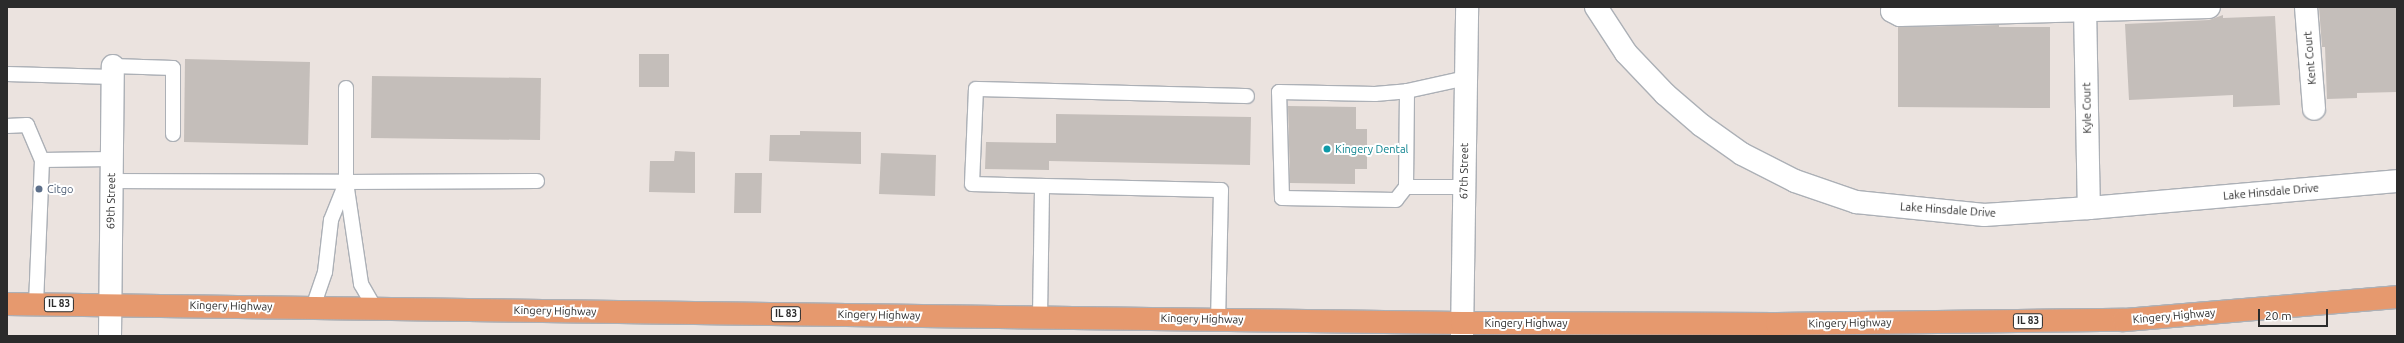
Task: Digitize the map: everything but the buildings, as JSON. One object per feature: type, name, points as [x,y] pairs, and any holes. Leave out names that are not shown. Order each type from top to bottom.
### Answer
[{"type":"highway","name":"Kingery Highway","points":[[7,304],[110,304],[1218,319],[1462,329],[2124,320],[2397,297]]},
{"type":"street","name":"67th Street","points":[[1462,329],[1467,7]]},
{"type":"street","name":"Lake Hinsdale Drive","points":[[1596,7],[1626,53],[1665,94],[1742,154],[1795,181],[1856,202],[1984,215],[2089,208],[2397,181]]},
{"type":"street","points":[[1898,7],[1892,10],[1900,16],[2085,9],[2209,7]]},
{"type":"street","points":[[2085,9],[2112,7]]},
{"type":"street","name":"Kent Court","points":[[2306,7],[2314,109]]},
{"type":"street","name":"Kyle Court","points":[[2085,9],[2089,208]]},
{"type":"street","name":"69th Street","points":[[110,336],[113,71]]},
{"type":"lane","points":[[7,74],[173,68],[173,134]]},
{"type":"lane","points":[[1407,90],[1406,187],[1396,200],[1282,198],[1279,92],[1375,94],[1407,90],[1466,78]]},
{"type":"lane","points":[[346,88],[346,182],[361,284],[375,308]]},
{"type":"lane","points":[[1218,319],[1221,190],[972,184],[976,89],[1247,96]]},
{"type":"lane","points":[[7,126],[27,125],[42,160],[36,304]]},
{"type":"lane","points":[[42,160],[112,159]]},
{"type":"lane","points":[[111,181],[537,181]]},
{"type":"lane","points":[[313,307],[325,272],[331,220],[346,182]]},
{"type":"lane","points":[[1040,317],[1042,186]]},
{"type":"lane","points":[[1406,187],[1464,187]]},
{"type":"place","name":"Kingery Dental","points":[[1327,149]]},
{"type":"place","name":"Citgo","points":[[39,189]]}]
